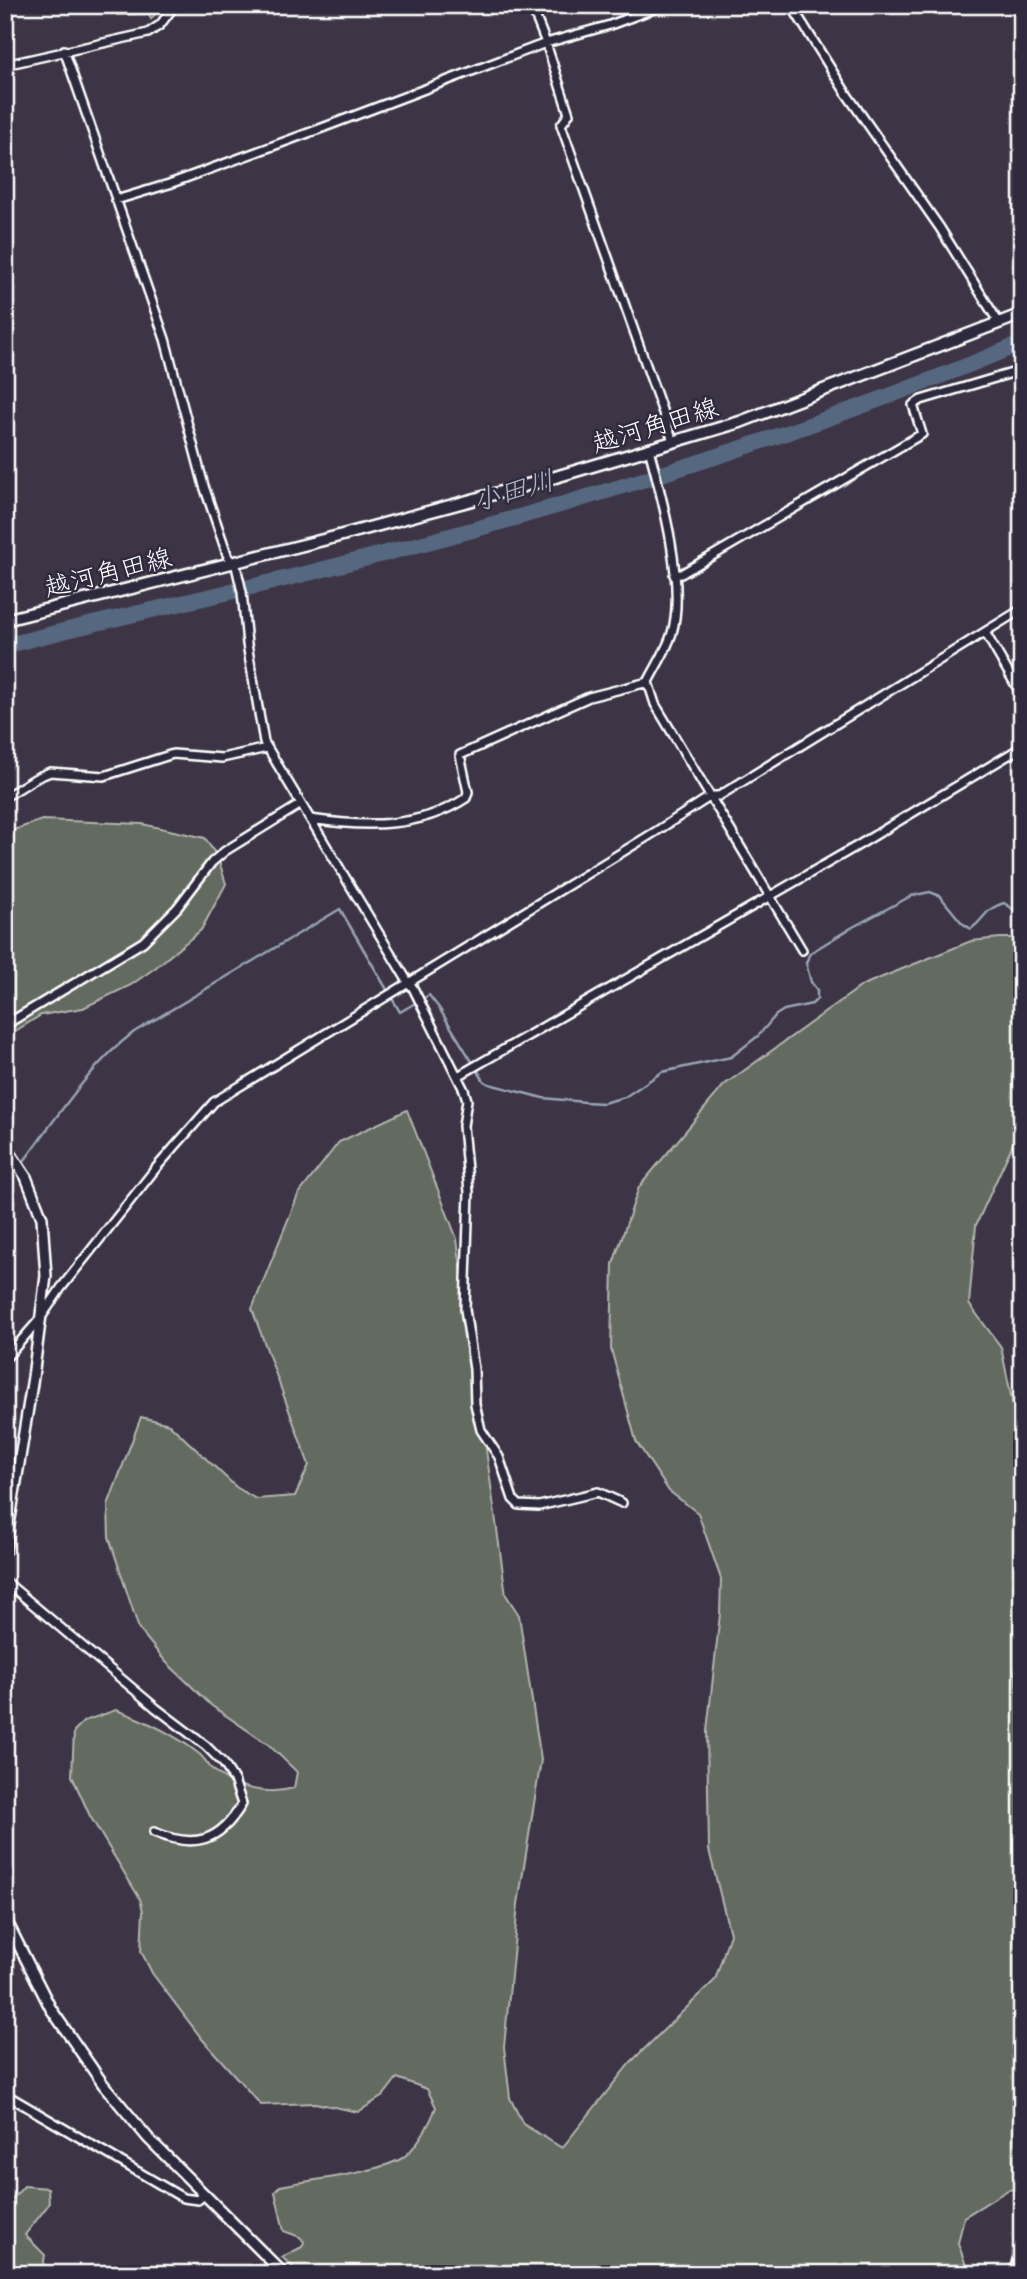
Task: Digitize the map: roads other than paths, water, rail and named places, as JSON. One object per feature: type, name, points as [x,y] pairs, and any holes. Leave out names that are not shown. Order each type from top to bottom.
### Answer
[{"type":"main road","name":"越河角田線","points":[[5,620],[542,481],[740,422],[1022,314]]},
{"type":"street","points":[[5,65],[148,33],[160,26],[175,5]]},
{"type":"street","points":[[531,5],[547,43],[569,114],[561,125],[673,441]]},
{"type":"street","points":[[116,200],[169,184],[334,124],[547,43],[610,25],[664,5]]},
{"type":"street","points":[[790,5],[846,93],[940,228],[999,323]]},
{"type":"street","points":[[65,50],[165,339],[204,486],[229,557],[236,566],[261,729],[267,748],[413,988],[458,1076],[467,1100],[464,1126],[469,1170],[465,1309],[474,1369],[475,1404],[481,1430],[499,1457],[513,1499],[519,1504],[539,1506],[598,1492],[622,1503]]},
{"type":"street","points":[[674,575],[681,574],[774,522],[922,434],[913,405],[921,400],[1022,370]]},
{"type":"street","points":[[649,449],[665,512],[677,604],[672,633],[648,681],[655,704],[802,950]]},
{"type":"street","points":[[5,1359],[40,1319],[126,1206],[214,1102],[711,796],[719,796],[785,757],[1022,609]]},
{"type":"street","points":[[985,632],[1022,696]]},
{"type":"street","points":[[310,819],[362,826],[390,825],[424,817],[458,804],[466,798],[468,792],[460,755],[589,697],[648,681]]},
{"type":"street","points":[[458,1076],[1022,747]]},
{"type":"street","points":[[5,797],[50,772],[104,776],[173,754],[222,758],[267,748]]},
{"type":"street","points":[[5,1024],[143,942],[177,908],[212,862],[225,850],[301,804]]},
{"type":"street","points":[[5,1145],[26,1177],[42,1218],[46,1276],[5,1550]]},
{"type":"street","points":[[5,1581],[156,1708],[206,1746],[234,1780],[242,1804],[228,1825],[217,1835],[200,1841],[181,1840],[153,1832]]},
{"type":"street","points":[[5,1918],[51,2009],[71,2040],[148,2138],[284,2274]]},
{"type":"street","points":[[5,2094],[183,2198],[198,2200],[205,2194]]},
{"type":"street","points":[[1013,2274],[1022,2242]]},
{"type":"waterway","name":"小田川","points":[[5,646],[332,567],[594,495],[767,440],[1022,343]]},
{"type":"waterway","points":[[21,1165],[87,1077],[134,1032],[340,909],[400,1012],[429,995],[484,1081],[543,1098],[603,1103],[625,1097],[662,1072],[731,1057],[758,1036],[776,1015],[784,1010],[812,1004],[817,999],[817,990],[811,982],[806,963],[810,953],[911,896],[930,892],[940,896],[962,923],[971,929],[988,911],[1004,903],[1022,915]]}]
